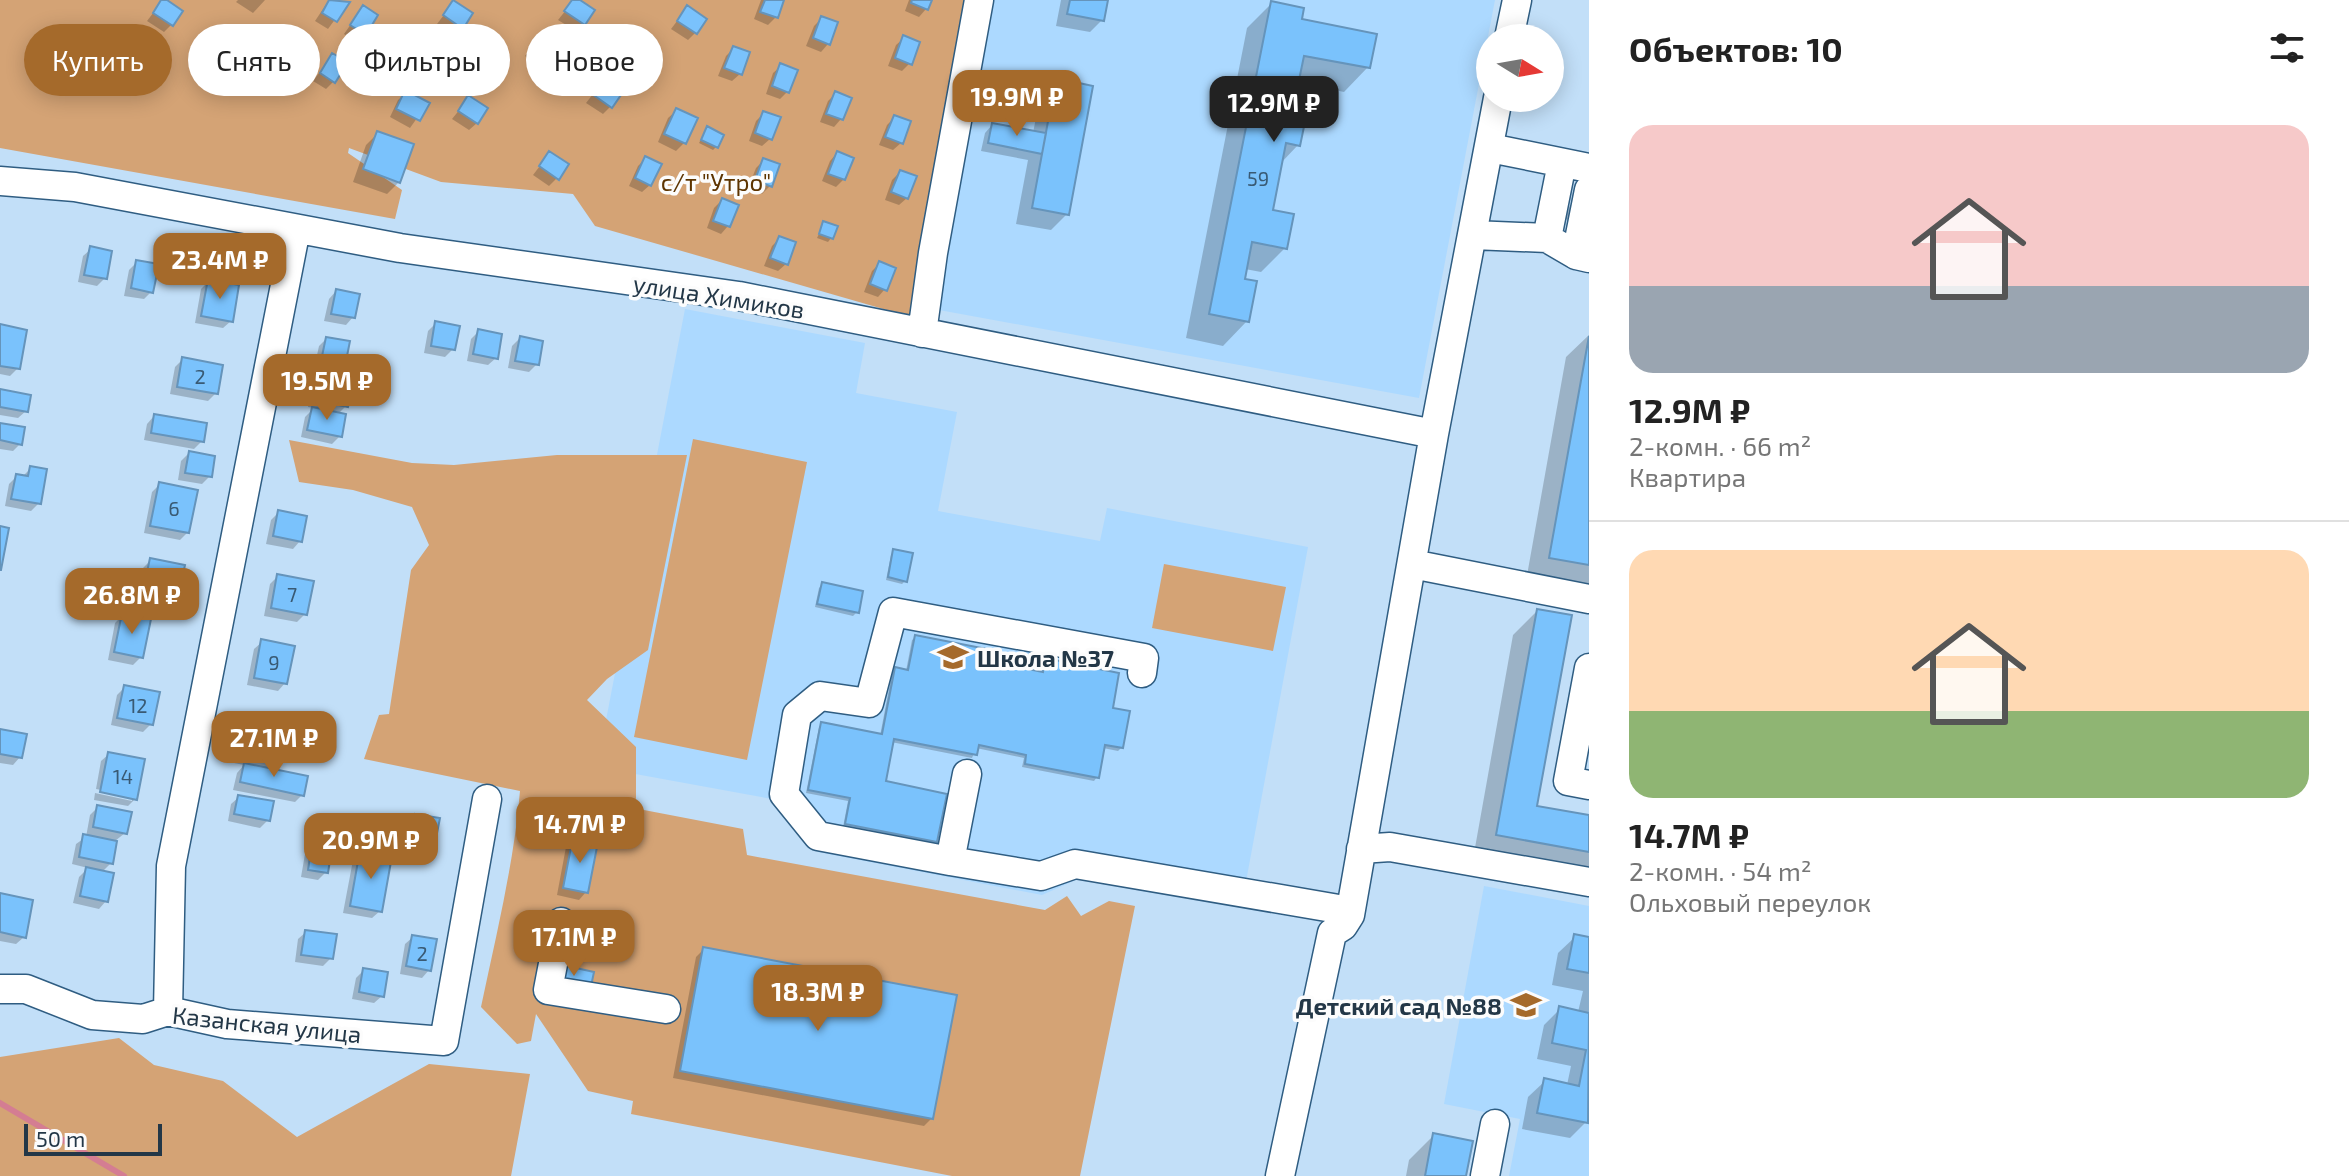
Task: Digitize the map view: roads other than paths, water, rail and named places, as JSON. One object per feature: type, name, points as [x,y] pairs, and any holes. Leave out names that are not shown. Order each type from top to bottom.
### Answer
[{"type":"street","points":[[922,333],[933,253],[979,0]]},
{"type":"street","points":[[1512,24],[1517,0]]},
{"type":"street","points":[[1280,1176],[1332,933],[1343,926],[1350,911],[1434,434],[1496,112]]},
{"type":"street","points":[[1490,148],[1576,165],[1547,238]]},
{"type":"street","name":"улица Химиков","points":[[0,181],[75,187],[488,262],[739,296],[1434,434]]},
{"type":"street","points":[[1473,235],[1547,238],[1582,256],[1589,190]]},
{"type":"street","points":[[168,1011],[171,866],[296,229]]},
{"type":"street","points":[[1412,564],[1589,599]]},
{"type":"street","points":[[1142,673],[1144,658],[893,612],[869,703],[820,696],[797,715],[784,794],[818,836],[1041,876],[1075,864],[1350,911]]},
{"type":"street","points":[[1589,668],[1583,735],[1568,781],[1589,785]]},
{"type":"street","points":[[950,861],[967,774]]},
{"type":"street","name":"Казанская улица","points":[[0,989],[26,989],[92,1015],[143,1019],[168,1011],[227,1024],[444,1041],[487,799]]},
{"type":"street","points":[[1361,849],[1390,847],[1589,882]]},
{"type":"street","points":[[561,922],[548,990],[666,1009]]},
{"type":"street","points":[[1485,1176],[1495,1124]]},
{"type":"waterway","points":[[0,1103],[124,1176]]},
{"type":"place","name":"Школа №37","points":[[953,657]]},
{"type":"place","name":"Детский сад №88","points":[[1526,1005]]},
{"type":"park label","name":"с/т \"Утро\"","points":[[716,181]]}]
